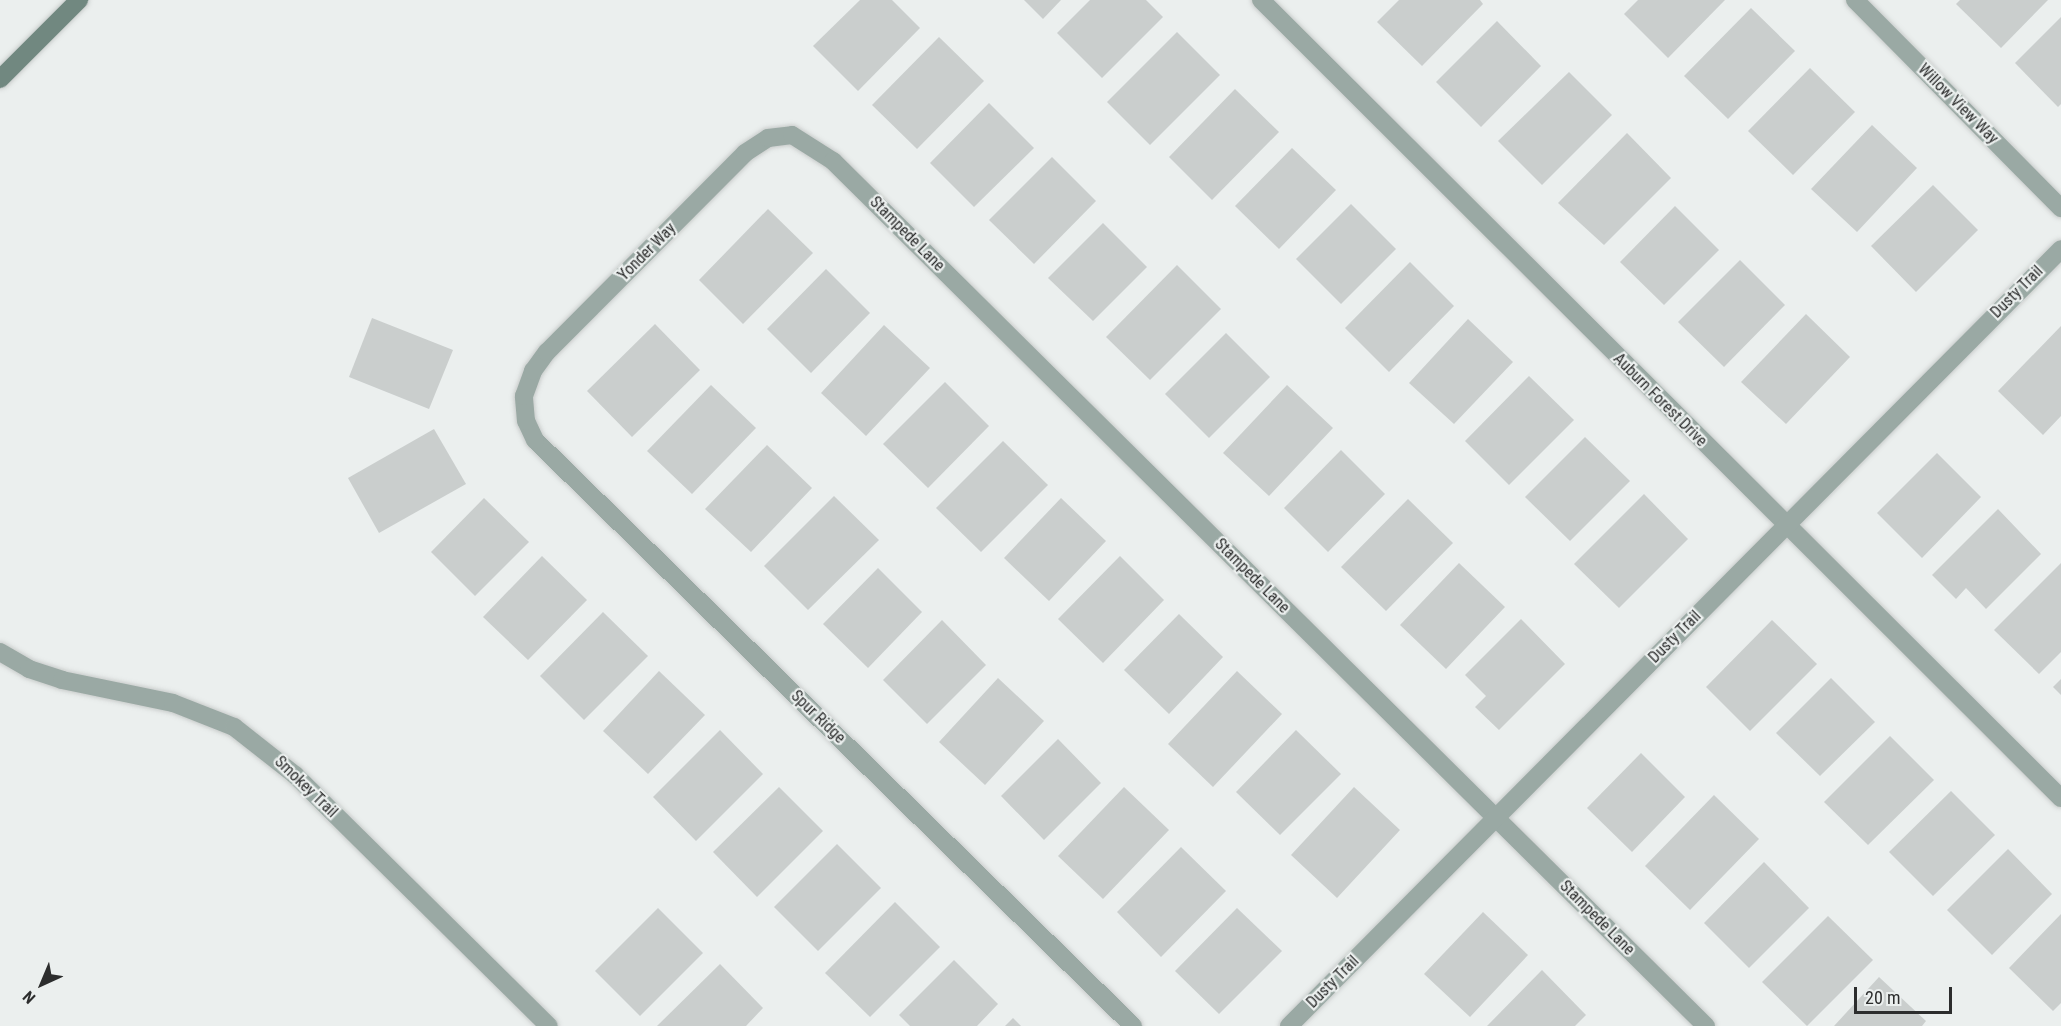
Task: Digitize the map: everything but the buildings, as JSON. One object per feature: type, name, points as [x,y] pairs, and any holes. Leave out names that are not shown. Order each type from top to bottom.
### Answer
[{"type":"street","points":[[0,79],[79,0]]},
{"type":"street","name":"Auburn Forest Drive","points":[[1261,0],[2061,798]]},
{"type":"street","name":"Willow View Way","points":[[1855,0],[2061,208]]},
{"type":"street","name":"Yonder Way","points":[[524,396],[533,371],[548,352],[745,153],[768,138],[792,135]]},
{"type":"street","name":"Stampede Lane","points":[[792,135],[833,161],[1706,1026]]},
{"type":"street","name":"Dusty Trail","points":[[1289,1026],[2061,249]]},
{"type":"street","name":"Spur Ridge","points":[[524,396],[526,421],[535,440],[1133,1026]]},
{"type":"street","name":"Smokey Trail","points":[[0,652],[29,669],[62,680],[173,703],[242,733],[295,775],[549,1026]]}]
